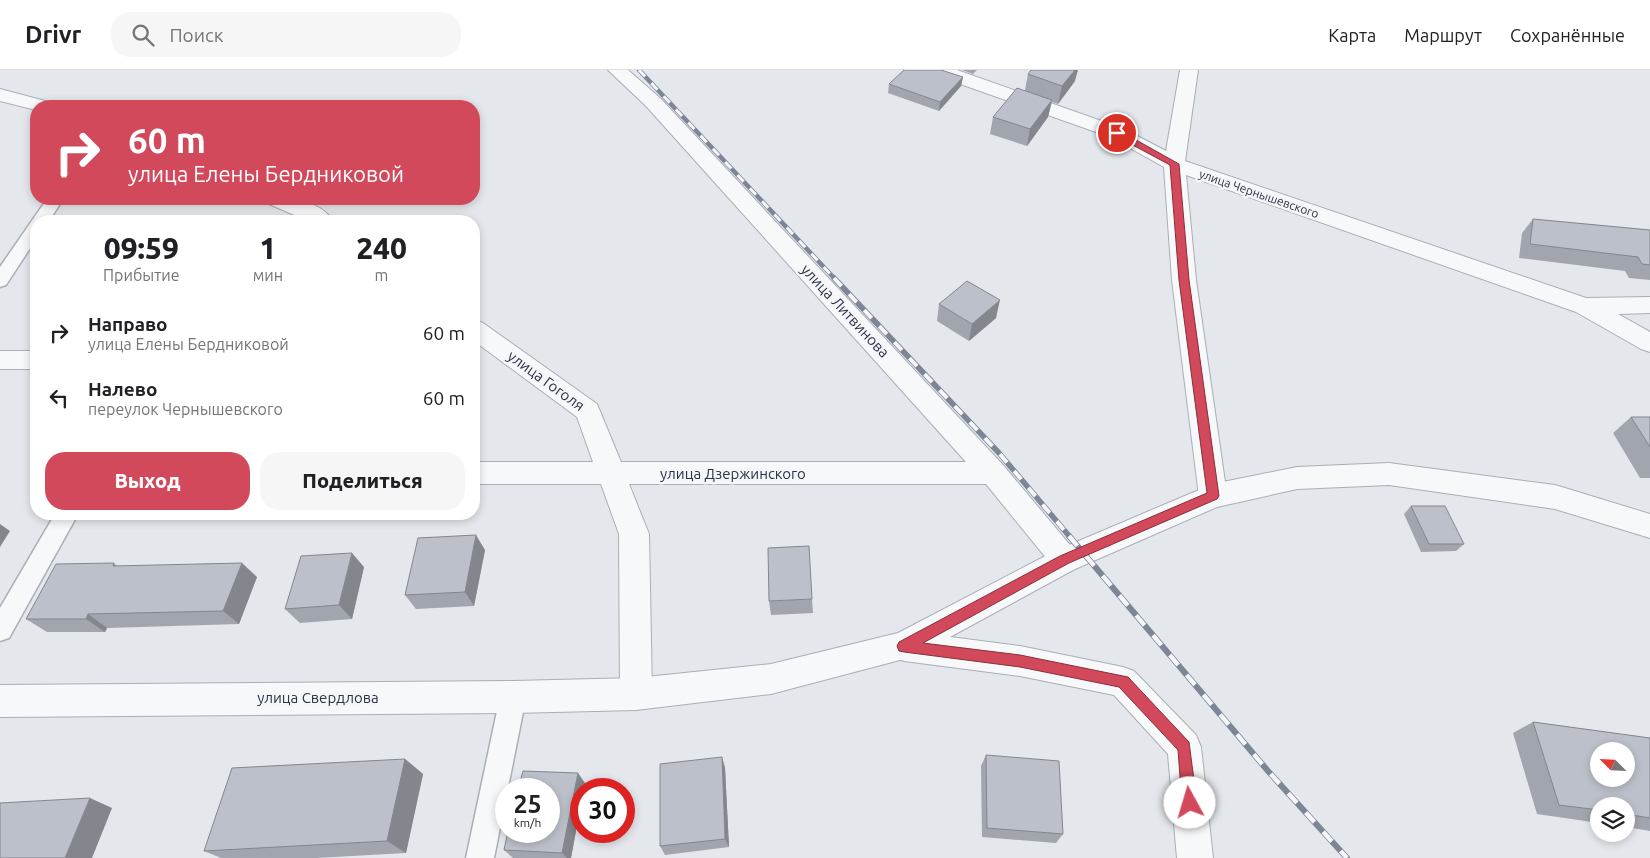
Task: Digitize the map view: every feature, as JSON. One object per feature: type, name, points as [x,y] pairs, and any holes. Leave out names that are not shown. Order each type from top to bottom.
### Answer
[{"type":"street","name":"улица Литвинова","points":[[617,70],[653,102],[993,473],[1065,560]]},
{"type":"street","name":"улица Чернышевского","points":[[939,70],[1117,133],[1174,164],[1584,306],[1650,343]]},
{"type":"street","points":[[1189,70],[1174,164],[1184,280],[1213,496]]},
{"type":"street","points":[[0,95],[30,103]]},
{"type":"street","points":[[292,205],[314,215]]},
{"type":"street","name":"улица Чернышевского","points":[[1584,306],[1650,305]]},
{"type":"street","name":"улица Гоголя","points":[[480,333],[588,411],[634,534],[636,694]]},
{"type":"street","points":[[0,360],[30,360]]},
{"type":"street","name":"улица Дзержинского","points":[[480,473],[993,473]]},
{"type":"street","points":[[904,646],[1065,560],[1213,496],[1296,478],[1389,474],[1554,498],[1650,526]]},
{"type":"street","points":[[904,646],[1020,661],[1123,682],[1184,747],[1195,858]]},
{"type":"street","name":"улица Свердлова","points":[[3,706],[636,694],[771,679],[904,646]]},
{"type":"lane","points":[[0,281],[30,235]]},
{"type":"lane","points":[[0,630],[64,520]]},
{"type":"lane","points":[[480,858],[513,697]]},
{"type":"building","points":[[904,70],[941,70],[963,77],[940,102],[889,84]]},
{"type":"building","points":[[1031,70],[1075,70],[1062,86],[1028,74]]},
{"type":"building","points":[[1017,88],[1052,100],[1030,129],[993,117]]},
{"type":"building","points":[[1533,219],[1650,230],[1650,265],[1642,264],[1638,257],[1530,244]]},
{"type":"building","points":[[967,281],[1000,300],[972,324],[939,304]]},
{"type":"building","points":[[1631,417],[1650,417],[1650,447]]},
{"type":"building","points":[[1411,506],[1445,506],[1464,544],[1429,544]]},
{"type":"building","points":[[476,535],[465,592],[405,595],[418,538]]},
{"type":"building","points":[[809,546],[812,599],[769,601],[768,548]]},
{"type":"building","points":[[352,553],[339,605],[285,609],[301,556]]},
{"type":"building","points":[[114,563],[113,566],[242,563],[223,611],[88,614],[86,619],[26,619],[56,564]]},
{"type":"building","points":[[1533,722],[1650,738],[1650,818],[1635,816],[1635,797],[1590,797],[1590,809],[1559,805]]},
{"type":"building","points":[[986,755],[1059,761],[1063,834],[987,828]]},
{"type":"building","points":[[722,757],[725,839],[660,846],[660,764]]},
{"type":"building","points":[[405,759],[387,841],[204,851],[232,768]]},
{"type":"building","points":[[523,771],[578,773],[577,778],[570,778],[570,813],[562,853],[504,850],[505,843],[560,843],[560,778],[521,778]]},
{"type":"building","points":[[90,798],[65,858],[0,858],[0,803]]},
{"type":"railway","points":[[639,70],[835,279]]},
{"type":"railway","points":[[834,278],[999,453],[1070,537]]},
{"type":"railway","points":[[1069,536],[1268,771],[1347,858]]},
{"type":"route","points":[[1117,133],[1174,164],[1184,280],[1213,496],[1065,560],[904,646],[1020,661],[1123,682],[1184,747],[1190,803]]}]
